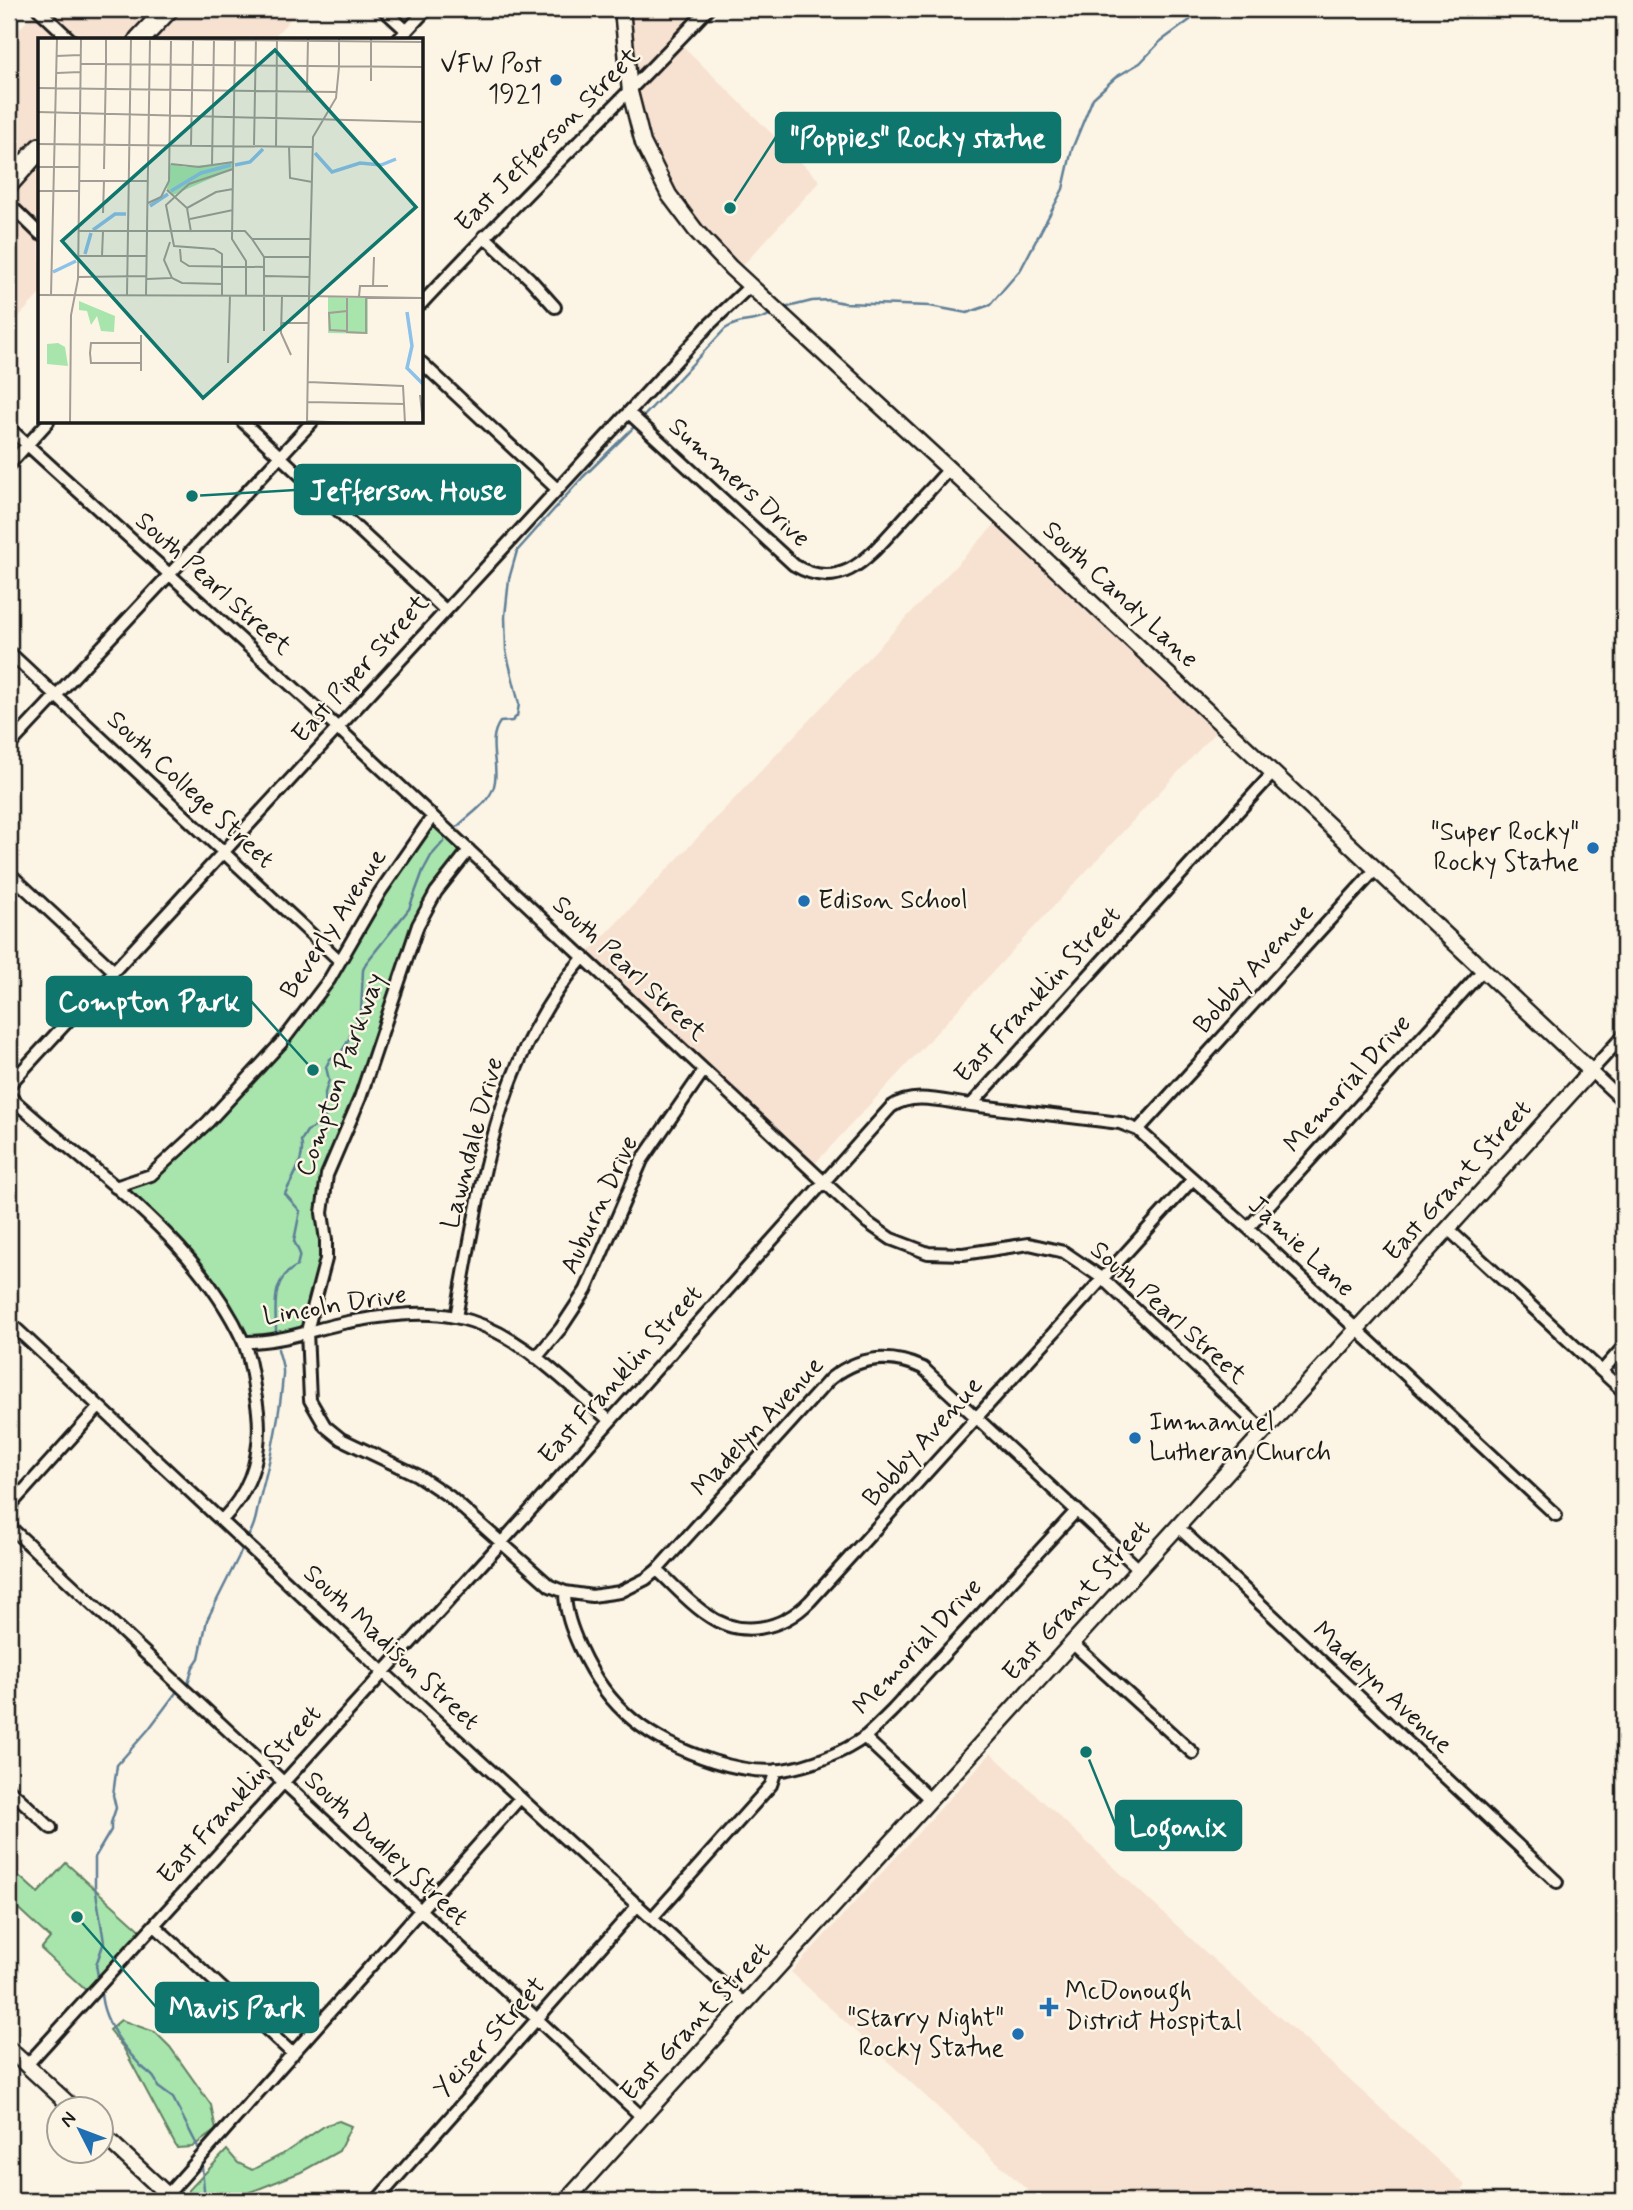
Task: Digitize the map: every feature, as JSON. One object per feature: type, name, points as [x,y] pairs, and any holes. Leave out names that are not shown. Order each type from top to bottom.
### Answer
[{"type":"highway","points":[[141,38],[168,9]]},
{"type":"highway","points":[[9,183],[38,150]]},
{"type":"main road","name":"South Candy Lane","points":[[622,9],[630,92],[649,159],[679,212],[713,250],[1591,1071]]},
{"type":"main road","name":"East Grant Street","points":[[566,2201],[1591,1071]]},
{"type":"main road","points":[[9,2049],[57,2094]]},
{"type":"main road","points":[[116,2147],[171,2198]]},
{"type":"street","points":[[38,9],[69,38]]},
{"type":"street","points":[[383,9],[407,31]]},
{"type":"street","points":[[400,38],[427,9]]},
{"type":"street","name":"East Jefferson Street","points":[[424,301],[484,236],[630,92],[708,9]]},
{"type":"street","points":[[9,204],[38,231]]},
{"type":"street","points":[[484,236],[530,279],[555,307]]},
{"type":"street","name":"East Piper Street","points":[[9,1084],[709,325],[750,286]]},
{"type":"street","points":[[424,365],[557,489]]},
{"type":"street","name":"Summers Drive","points":[[629,413],[794,565],[815,574],[846,572],[866,560],[949,469]]},
{"type":"street","points":[[9,465],[46,424]]},
{"type":"street","points":[[245,424],[445,610]]},
{"type":"street","points":[[9,746],[310,424]]},
{"type":"street","name":"South Pearl Street","points":[[9,428],[338,728],[879,1231],[917,1250],[939,1254],[963,1255],[1008,1246],[1041,1245],[1053,1247],[1075,1258],[1102,1278],[1264,1431]]},
{"type":"street","name":"South College Street","points":[[9,652],[340,961]]},
{"type":"street","name":"East Franklin Street","points":[[26,2066],[502,1542],[891,1107],[901,1101],[918,1098],[971,1105],[1273,773]]},
{"type":"street","name":"Beverly Avenue","points":[[115,1187],[151,1175],[208,1122],[303,1016],[340,961],[380,892],[432,817]]},
{"type":"street","name":"Compton Parkway","points":[[307,1331],[326,1259],[322,1213],[327,1175],[360,1098],[418,925],[436,892],[469,850]]},
{"type":"street","name":"Bobby Avenue","points":[[1138,1130],[1376,869]]},
{"type":"street","points":[[9,873],[114,971]]},
{"type":"street","name":"Lawndale Drive","points":[[456,1317],[485,1169],[512,1073],[545,1009],[583,957]]},
{"type":"street","name":"Memorial Drive","points":[[1248,1228],[1483,970]]},
{"type":"street","name":"East Grant Street","points":[[1591,1071],[1624,1035]]},
{"type":"street","name":"Auburn Drive","points":[[536,1358],[561,1328],[586,1290],[642,1160],[704,1070]]},
{"type":"street","name":"South Candy Lane","points":[[1591,1071],[1624,1102]]},
{"type":"street","points":[[9,1096],[115,1187],[173,1242],[208,1282],[244,1342],[260,1413],[259,1446],[254,1469],[244,1491],[222,1520]]},
{"type":"street","name":"Jamie Lane","points":[[971,1105],[1120,1123],[1138,1130],[1248,1228],[1556,1515]]},
{"type":"street","name":"Bobby Avenue","points":[[657,1570],[704,1614],[727,1626],[740,1629],[766,1628],[790,1618],[810,1601],[1193,1179]]},
{"type":"street","points":[[1448,1229],[1624,1392]]},
{"type":"street","name":"Lincoln Drive","points":[[244,1342],[274,1341],[370,1318],[402,1315],[456,1317],[504,1337],[536,1358],[610,1420]]},
{"type":"street","name":"South Madison Street","points":[[9,1322],[745,2004]]},
{"type":"street","points":[[307,1331],[310,1400],[325,1426],[341,1438],[434,1485],[502,1542]]},
{"type":"street","points":[[1602,1371],[1624,1346]]},
{"type":"street","name":"Madelyn Avenue","points":[[502,1542],[550,1586],[565,1592],[592,1596],[620,1592],[646,1579],[657,1570],[830,1379],[851,1365],[875,1358],[900,1359],[923,1368],[1139,1569]]},
{"type":"street","points":[[9,1507],[99,1407]]},
{"type":"street","name":"Memorial Drive","points":[[565,1592],[566,1612],[585,1660],[607,1694],[632,1721],[659,1740],[685,1752],[741,1768],[775,1770],[820,1759],[864,1737],[893,1710],[1077,1510]]},
{"type":"street","name":"South Dudley Street","points":[[9,1526],[418,1911],[642,2117]]},
{"type":"street","name":"Madelyn Avenue","points":[[1177,1527],[1557,1882]]},
{"type":"street","points":[[1072,1643],[1193,1753]]},
{"type":"street","points":[[864,1737],[931,1800]]},
{"type":"street","points":[[652,1918],[771,1785],[775,1770]]},
{"type":"street","points":[[9,1789],[51,1828]]},
{"type":"street","points":[[171,2198],[293,2054],[520,1798]]},
{"type":"street","name":"Yeiser Street","points":[[376,2201],[638,1905]]},
{"type":"street","points":[[154,1925],[293,2054]]},
{"type":"shaded area","points":[[38,9],[300,9],[273,38],[38,38],[38,296],[9,327],[9,40]]},
{"type":"shaded area","points":[[622,9],[708,9],[678,41],[820,181],[736,273],[713,250],[643,143]]},
{"type":"shaded area","points":[[1001,518],[1222,725],[810,1169],[584,957]]},
{"type":"shaded area","name":"McDonough District Hospital","points":[[991,1753],[1213,1959],[1466,2186],[1452,2201],[1039,2201],[791,1972]]},
{"type":"green space","points":[[432,817],[469,850],[436,892],[327,1175],[326,1240],[307,1331],[244,1342],[208,1282],[115,1187],[151,1175],[282,1042]]},
{"type":"green space","points":[[66,1863],[146,1935],[91,1995],[41,1949],[50,1938],[9,1900],[9,1867],[38,1893]]},
{"type":"green space","points":[[121,2020],[155,2032],[170,2047],[211,2105],[216,2130],[192,2147],[177,2148],[123,2047],[109,2030]]},
{"type":"green space","points":[[339,2121],[351,2126],[339,2151],[301,2172],[228,2201],[196,2201],[188,2191],[227,2150],[238,2163],[252,2170],[283,2154],[326,2125]]},
{"type":"waterway","points":[[784,308],[829,300],[844,303],[930,306],[967,313],[990,305],[1021,269],[1063,189],[1072,149],[1093,98],[1116,77],[1140,63],[1161,41],[1190,20],[1200,9]]},
{"type":"waterway","points":[[644,416],[725,329],[769,315]]},
{"type":"waterway","points":[[457,827],[490,795],[496,774],[493,744],[496,729],[500,722],[512,721],[517,716],[519,704],[506,651],[505,616],[509,579],[517,551],[583,477],[633,428]]},
{"type":"waterway","points":[[276,1332],[278,1286],[288,1272],[297,1266],[300,1254],[294,1241],[300,1211],[285,1194],[302,1155],[301,1141],[307,1131],[325,1122],[325,1093],[329,1080],[326,1067],[330,1059],[342,1051],[361,1012],[363,970],[366,963],[409,909],[423,871],[444,841]]},
{"type":"waterway","points":[[249,1535],[255,1521],[271,1452],[282,1391],[283,1372],[278,1349]]},
{"type":"waterway","points":[[188,1684],[199,1658],[207,1620],[242,1550]]},
{"type":"waterway","points":[[98,1976],[96,1965],[104,1942],[95,1886],[95,1857],[111,1830],[116,1808],[113,1795],[117,1765],[178,1690]]},
{"type":"waterway","points":[[101,1992],[105,2012],[114,2032],[141,2066],[154,2077],[158,2087],[173,2098],[200,2151]]},
{"type":"waterway","points":[[202,2167],[205,2201]]},
{"type":"place","name":"VFW Post 1921","points":[[556,80]]},
{"type":"place","name":"\"Poppies\" Rocky statue","points":[[730,208]]},
{"type":"place","name":"Jefferson House","points":[[192,496]]},
{"type":"place","name":"\"Super Rocky\" Rocky Statue","points":[[1593,848]]},
{"type":"place","name":"Edison School","points":[[804,901]]},
{"type":"place","name":"Compton Park","points":[[313,1070]]},
{"type":"place","name":"Immanuel Lutheran Church","points":[[1135,1438]]},
{"type":"place","name":"Logonix","points":[[1086,1752]]},
{"type":"place","name":"Mavis Park","points":[[77,1917]]},
{"type":"place","name":"McDonough District Hospital","points":[[1049,2007]]},
{"type":"place","name":"\"Starry Night\" Rocky Statue","points":[[1018,2034]]}]
